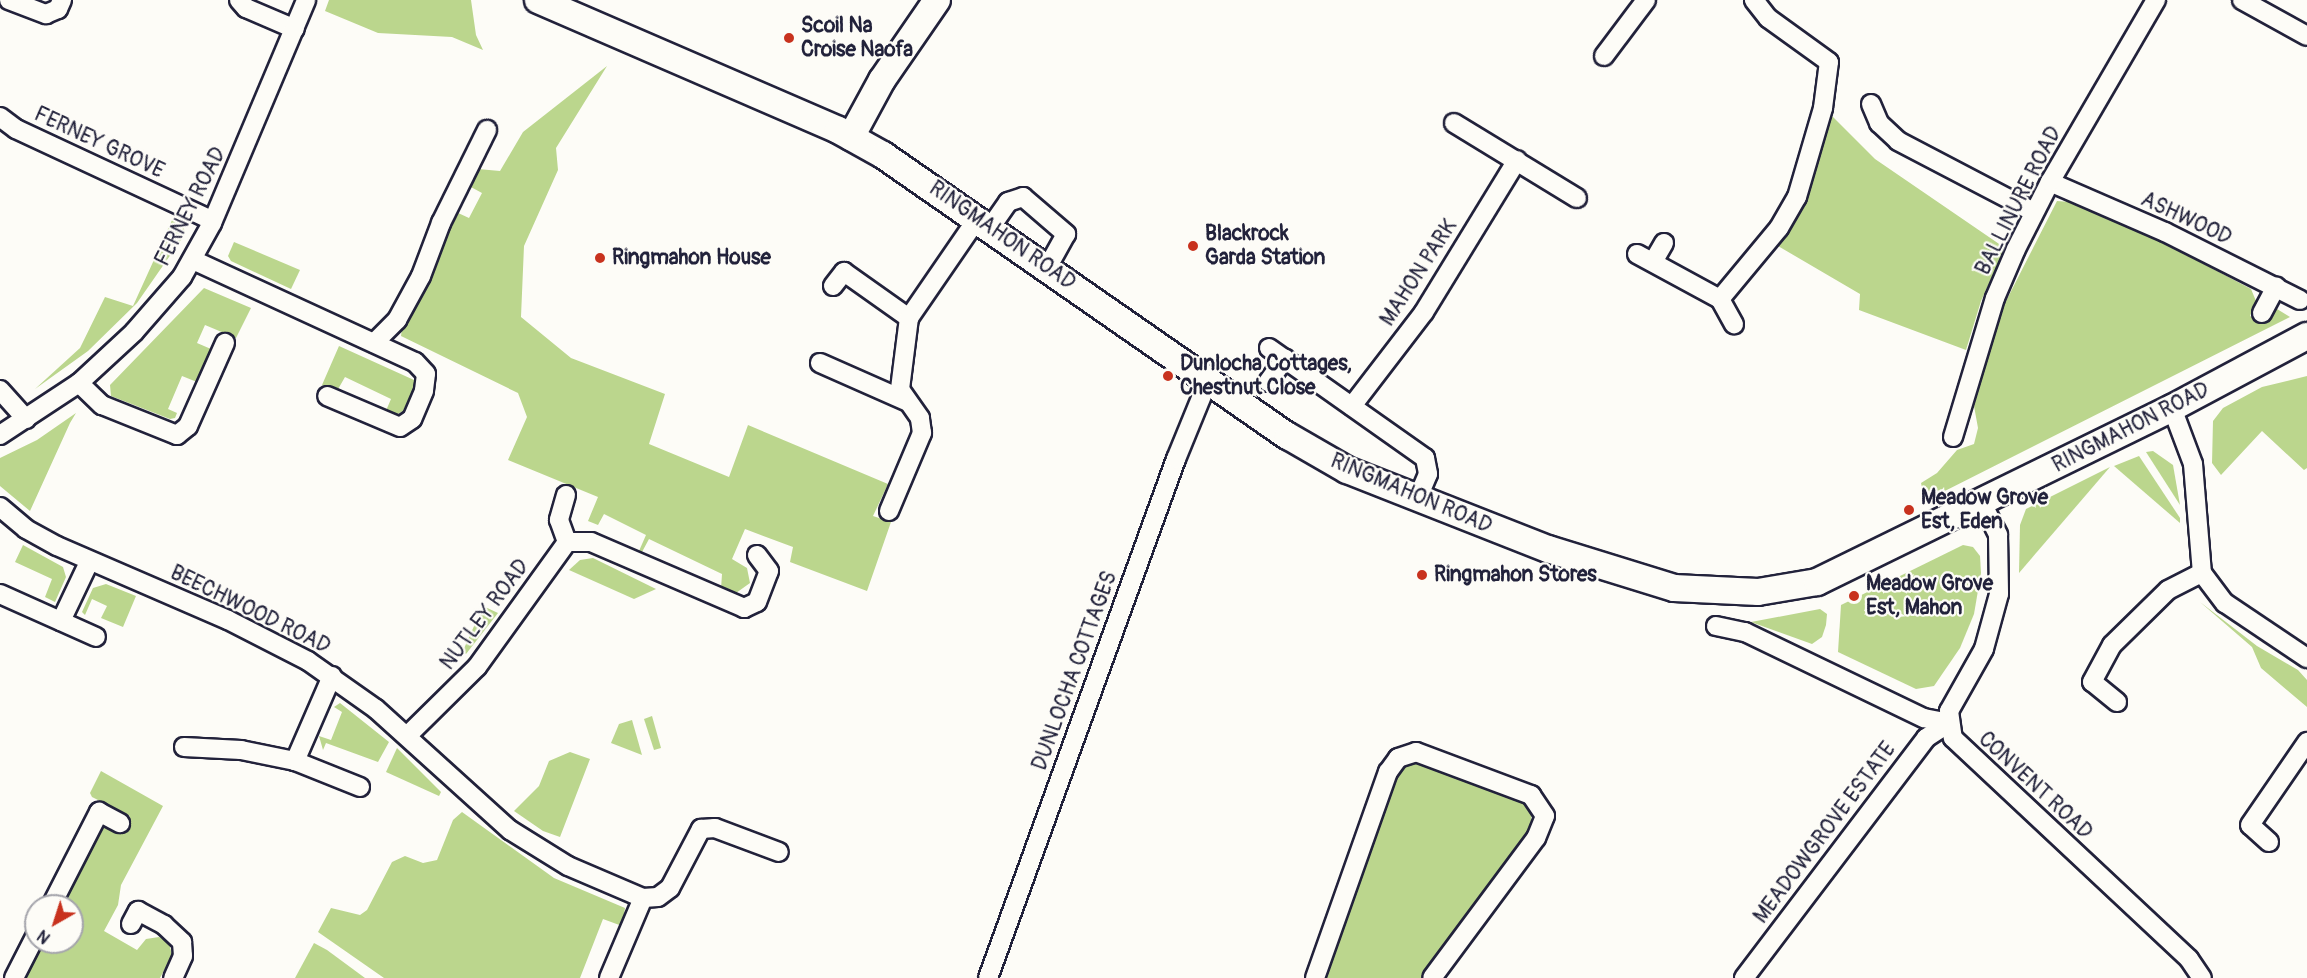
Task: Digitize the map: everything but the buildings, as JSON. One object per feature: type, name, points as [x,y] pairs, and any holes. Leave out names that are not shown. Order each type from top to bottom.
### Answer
[{"type":"street","points":[[0,12],[8,0],[46,14],[58,9],[62,0]]},
{"type":"street","points":[[239,0],[246,8],[295,29]]},
{"type":"street","name":"FERNEY ROAD","points":[[0,435],[79,382],[152,314],[193,260],[213,221],[306,0]]},
{"type":"street","name":"RINGMAHON ROAD","points":[[538,0],[851,137],[1048,267],[1208,381],[1318,455],[1417,500],[1653,584],[1730,592],[1786,589],[1817,582],[2172,408],[2307,336]]},
{"type":"street","points":[[851,137],[882,80],[937,0]]},
{"type":"street","points":[[1604,56],[1646,0]]},
{"type":"street","points":[[1720,299],[1779,228],[1797,197],[1831,72],[1824,56],[1780,28],[1754,0]]},
{"type":"street","name":"BALLINURE ROAD","points":[[1953,437],[1995,298],[2034,212],[2156,0]]},
{"type":"street","points":[[2242,0],[2307,36]]},
{"type":"street","points":[[1871,104],[1879,123],[1899,141],[2034,212]]},
{"type":"street","name":"FERNEY GROVE","points":[[0,117],[16,129],[213,221]]},
{"type":"street","points":[[1454,123],[1577,198]]},
{"type":"street","points":[[374,343],[391,328],[412,293],[441,223],[487,130]]},
{"type":"street","name":"MAHON PARK","points":[[1352,406],[1424,312],[1517,160]]},
{"type":"street","name":"ASHWOOD","points":[[2050,182],[2165,232],[2300,300]]},
{"type":"street","points":[[889,511],[922,433],[920,418],[906,401],[900,378],[909,318],[984,224],[1008,202],[1023,197],[1066,234],[1048,267]]},
{"type":"street","points":[[1653,262],[1664,243]]},
{"type":"street","points":[[1637,254],[1720,299],[1734,324]]},
{"type":"street","points":[[193,260],[374,343],[422,368],[427,381],[412,419],[400,426],[327,396]]},
{"type":"street","points":[[838,279],[909,318]]},
{"type":"street","points":[[2262,314],[2276,287]]},
{"type":"street","points":[[79,382],[102,405],[177,435],[188,426],[225,343]]},
{"type":"street","points":[[1269,348],[1425,458],[1428,474],[1417,500]]},
{"type":"street","points":[[1268,382],[1285,359]]},
{"type":"street","points":[[820,363],[906,401]]},
{"type":"street","name":"DUNLOCHA COTTAGES","points":[[988,978],[1176,459],[1208,381]]},
{"type":"street","points":[[0,390],[27,419]]},
{"type":"street","points":[[2172,408],[2193,464],[2202,573],[2225,603],[2307,658]]},
{"type":"street","points":[[566,495],[559,520],[567,542],[591,542],[744,608],[757,602],[769,572],[757,555]]},
{"type":"street","points":[[1716,626],[1745,632],[1905,706],[1924,718],[1949,723],[1953,700],[1976,667],[1988,640],[1999,594],[1998,535],[1982,503]]},
{"type":"street","name":"BEECHWOOD ROAD","points":[[0,507],[26,529],[89,562],[228,620],[333,676],[407,736],[478,805],[510,830],[568,866],[643,898]]},
{"type":"street","name":"NUTLEY ROAD","points":[[407,736],[477,667],[567,542]]},
{"type":"street","points":[[61,621],[89,562]]},
{"type":"street","points":[[2117,702],[2092,682],[2112,645],[2165,593],[2202,573]]},
{"type":"street","points":[[0,594],[96,637]]},
{"type":"street","points":[[295,761],[333,676]]},
{"type":"street","name":"MEADOWGROVE ESTATE","points":[[1744,978],[1926,738],[1949,723]]},
{"type":"street","name":"CONVENT ROAD","points":[[1949,723],[1953,738],[1963,750],[2189,959],[2202,978]]},
{"type":"street","points":[[2269,842],[2250,825],[2307,742]]},
{"type":"street","points":[[184,747],[241,750],[295,761],[360,787]]},
{"type":"street","points":[[1315,978],[1388,772],[1398,758],[1416,752],[1531,795],[1545,816],[1536,838],[1432,978]]},
{"type":"street","points":[[57,894],[99,812],[120,823]]},
{"type":"street","points":[[609,978],[643,898],[658,897],[670,888],[701,829],[715,828],[778,852]]},
{"type":"street","points":[[131,924],[138,911],[164,926],[182,942],[183,956],[173,978]]},
{"type":"street","points":[[14,978],[26,954]]},
{"type":"green space","points":[[329,0],[471,0],[476,35],[483,50],[452,37],[378,33],[325,11]]},
{"type":"green space","points":[[607,66],[556,148],[558,170],[524,246],[521,317],[571,358],[665,394],[649,444],[729,477],[748,425],[888,484],[873,516],[891,522],[867,591],[790,562],[793,547],[745,529],[732,559],[747,568],[750,583],[736,593],[721,589],[722,574],[649,539],[642,552],[639,551],[646,535],[604,514],[598,525],[588,521],[598,497],[508,460],[527,417],[518,393],[401,336],[402,328],[437,265],[456,212],[469,218],[482,193],[469,186],[478,169],[500,171],[523,132]]},
{"type":"green space","points":[[1831,115],[1875,159],[2005,248],[1981,301],[1966,350],[1859,310],[1860,294],[1778,246],[1805,201]]},
{"type":"green space","points":[[2057,201],[2070,202],[2153,237],[2251,289],[2256,301],[2250,316],[2266,323],[2277,309],[2290,317],[1925,501],[1921,483],[1937,473],[1957,450],[1974,444],[1978,428],[1974,406],[2003,307]]},
{"type":"green space","points":[[173,218],[183,224],[185,234],[137,303],[88,351],[35,389],[80,348],[105,297],[133,306]]},
{"type":"green space","points":[[234,242],[300,270],[291,289],[231,261],[228,256]]},
{"type":"green space","points":[[204,288],[251,308],[236,338],[205,325],[197,343],[211,349],[197,382],[182,376],[168,409],[177,413],[175,418],[170,419],[111,396],[110,385]]},
{"type":"green space","points":[[339,346],[414,380],[415,385],[403,411],[394,416],[385,413],[391,399],[345,377],[337,391],[322,385]]},
{"type":"green space","points":[[2307,376],[2307,468],[2304,470],[2262,431],[2221,475],[2212,463],[2213,421],[2223,408],[2262,387]]},
{"type":"green space","points":[[76,413],[30,511],[0,486],[0,458],[37,440]]},
{"type":"green space","points":[[2153,451],[2173,465],[2180,505],[2146,452]]},
{"type":"green space","points":[[2139,456],[2180,518],[2180,523],[2114,466]]},
{"type":"green space","points":[[2110,467],[2019,573],[2020,525],[2026,509]]},
{"type":"green space","points":[[23,545],[63,567],[66,577],[55,602],[45,597],[52,579],[15,562]]},
{"type":"green space","points":[[1963,545],[1973,547],[1980,556],[1981,573],[1974,614],[1960,648],[1934,686],[1916,689],[1838,652],[1841,605]]},
{"type":"green space","points":[[593,558],[656,589],[634,599],[569,570],[580,560]]},
{"type":"green space","points":[[106,584],[136,596],[123,627],[101,618],[107,606],[92,599],[85,615],[82,612],[93,588]]},
{"type":"green space","points":[[2200,602],[2257,646],[2298,670],[2307,680],[2307,707],[2261,668],[2252,647]]},
{"type":"green space","points":[[483,606],[498,613],[466,654],[462,653]]},
{"type":"green space","points":[[1820,609],[1827,614],[1826,625],[1822,637],[1812,644],[1751,622]]},
{"type":"green space","points":[[340,703],[389,742],[378,762],[326,743],[323,750],[319,736],[331,740],[342,712],[334,707]]},
{"type":"green space","points":[[652,716],[661,748],[654,750],[644,719]]},
{"type":"green space","points":[[632,720],[642,755],[611,743],[619,724]]},
{"type":"green space","points":[[397,748],[441,792],[439,796],[386,772]]},
{"type":"green space","points":[[570,752],[590,759],[560,837],[543,831],[514,811],[539,786],[549,761]]},
{"type":"green space","points":[[1416,762],[1517,798],[1532,811],[1530,829],[1421,978],[1326,978],[1391,788],[1406,764]]},
{"type":"green space","points":[[101,771],[163,806],[121,885],[118,905],[104,931],[137,950],[146,939],[159,937],[169,943],[172,955],[160,978],[24,978],[36,954],[84,954],[84,894],[66,894],[95,830],[103,824],[121,831],[130,816],[92,797],[90,793]]},
{"type":"green space","points":[[462,812],[554,878],[625,908],[622,926],[603,919],[580,978],[384,978],[318,932],[331,908],[360,915],[367,910],[392,862],[405,856],[423,863],[437,860],[453,820]]},
{"type":"green space","points":[[314,943],[327,950],[365,978],[295,978]]},
{"type":"place","name":"Scoil Na Croise Naofa","points":[[789,38]]},
{"type":"place","name":"Blackrock Garda Station","points":[[1193,246]]},
{"type":"place","name":"Ringmahon House","points":[[600,258]]},
{"type":"place","name":"Dunlocha Cottages, Chestnut Close","points":[[1168,376]]},
{"type":"place","name":"Meadow Grove Est, Eden","points":[[1909,510]]},
{"type":"place","name":"Ringmahon Stores","points":[[1422,575]]},
{"type":"place","name":"Meadow Grove Est, Mahon","points":[[1854,596]]}]
